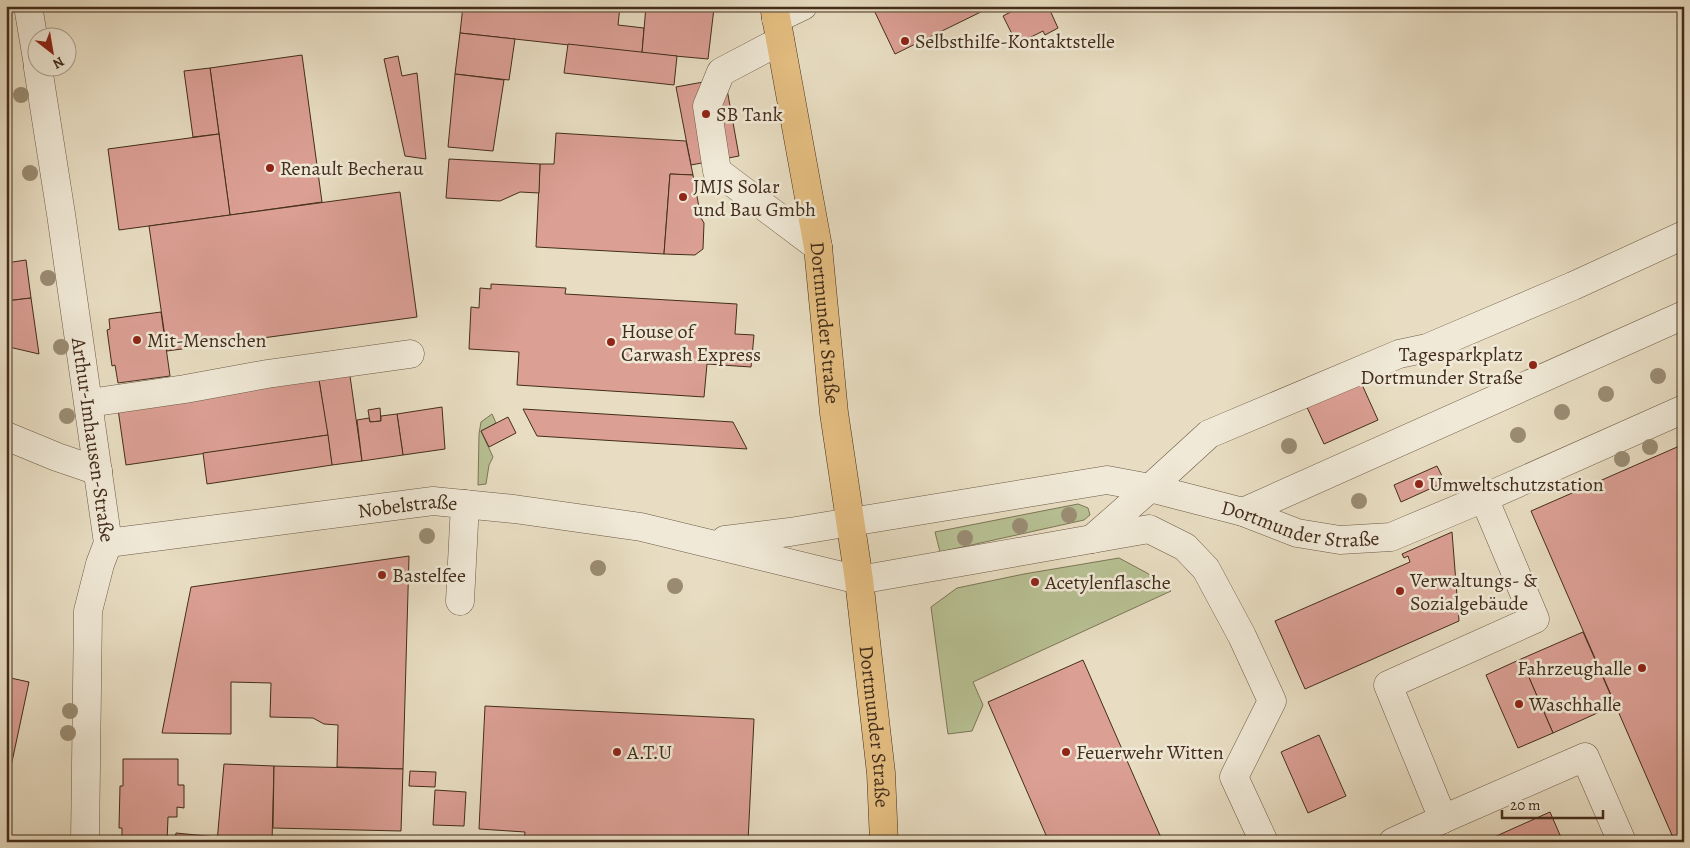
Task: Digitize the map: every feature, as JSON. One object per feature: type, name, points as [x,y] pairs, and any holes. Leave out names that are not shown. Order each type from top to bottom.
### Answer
[{"type":"main road","name":"Dortmunder Straße","points":[[777,22],[818,247],[834,413],[859,580],[881,773],[884,842]]},
{"type":"street","name":"Arthur-Imhausen-Straße","points":[[28,6],[32,28]]},
{"type":"street","points":[[803,6],[777,22],[721,72],[707,106],[717,171],[818,247]]},
{"type":"street","name":"Arthur-Imhausen-Straße","points":[[40,78],[108,543],[100,564],[88,611],[85,842]]},
{"type":"street","points":[[1092,539],[1209,434],[1399,354],[1427,348],[1564,290],[1684,235]]},
{"type":"street","points":[[1243,512],[1684,315]]},
{"type":"street","points":[[89,403],[185,390],[266,374],[410,354]]},
{"type":"street","name":"Dortmunder Straße","points":[[849,522],[1106,480],[1150,488],[1243,512],[1297,533],[1340,540],[1390,537],[1484,498],[1684,409]]},
{"type":"street","points":[[6,436],[98,471]]},
{"type":"street","points":[[1443,820],[1388,685],[1535,619],[1484,498]]},
{"type":"street","name":"Nobelstraße","points":[[108,543],[433,501],[642,527],[859,580]]},
{"type":"street","points":[[460,600],[465,504]]},
{"type":"street","name":"Nobelstraße","points":[[706,542],[790,532],[849,522]]},
{"type":"street","points":[[859,580],[1149,529],[1185,548],[1206,569],[1242,636],[1272,701],[1234,777],[1264,842]]},
{"type":"street","points":[[1392,842],[1585,757],[1622,842]]},
{"type":"green space","points":[[492,414],[496,423],[481,431],[493,457],[489,465],[486,484],[478,485],[481,422]]},
{"type":"green space","points":[[1078,504],[1088,508],[1090,515],[1084,520],[940,552],[935,532]]},
{"type":"green space","points":[[1119,558],[1147,573],[1171,591],[973,682],[983,705],[972,731],[948,734],[931,607],[957,588],[1024,574]]},
{"type":"building","points":[[463,6],[620,6],[618,25],[644,28],[642,53],[460,33]]},
{"type":"building","points":[[646,6],[714,8],[708,59],[642,53]]},
{"type":"building","name":"Selbsthilfe-Kontaktstelle","points":[[872,6],[993,6],[895,54]]},
{"type":"building","points":[[1022,6],[1048,6],[1058,28],[1045,35],[1043,31],[1017,44],[1003,16]]},
{"type":"building","points":[[460,33],[515,39],[509,80],[455,74]]},
{"type":"building","points":[[568,44],[677,56],[674,85],[564,73]]},
{"type":"building","name":"Renault Becherau","points":[[302,55],[322,202],[230,215],[210,68]]},
{"type":"building","points":[[398,56],[402,76],[417,73],[426,159],[405,156],[384,59]]},
{"type":"building","points":[[210,68],[219,134],[193,137],[184,71]]},
{"type":"building","points":[[455,74],[504,80],[493,151],[448,147]]},
{"type":"building","name":"SB Tank","points":[[725,78],[739,156],[691,165],[676,87]]},
{"type":"building","points":[[556,133],[686,141],[693,175],[670,174],[664,254],[536,247],[540,164],[554,164]]},
{"type":"building","points":[[219,134],[230,215],[119,230],[108,149]]},
{"type":"building","points":[[449,159],[540,164],[539,193],[520,192],[500,201],[446,198]]},
{"type":"building","name":"JMJS Solar und Bau Gmbh","points":[[670,174],[693,175],[701,218],[704,223],[703,249],[695,255],[664,254]]},
{"type":"building","points":[[400,192],[417,317],[167,351],[149,226]]},
{"type":"building","points":[[26,260],[31,298],[6,301],[6,263]]},
{"type":"building","name":"House of Carwash Express","points":[[491,284],[566,288],[565,294],[737,304],[735,334],[754,335],[751,367],[707,364],[704,397],[517,385],[519,352],[469,349],[471,307],[479,308],[480,288],[491,289]]},
{"type":"building","points":[[31,298],[39,354],[9,347],[6,328],[6,301]]},
{"type":"building","name":"Mit-Menschen","points":[[161,312],[170,376],[118,383],[115,365],[112,366],[107,330],[110,329],[109,319]]},
{"type":"building","points":[[350,376],[362,461],[332,465],[319,380]]},
{"type":"building","points":[[1359,378],[1378,420],[1324,444],[1305,403]]},
{"type":"building","points":[[319,380],[328,435],[126,465],[118,409]]},
{"type":"building","points":[[442,407],[445,449],[403,455],[397,414]]},
{"type":"building","points":[[380,408],[381,421],[370,422],[368,410]]},
{"type":"building","points":[[523,409],[733,422],[747,449],[537,436]]},
{"type":"building","points":[[397,414],[403,455],[362,461],[357,420],[369,418],[370,422],[381,421],[381,416]]},
{"type":"building","points":[[508,417],[516,433],[489,447],[481,431]]},
{"type":"building","points":[[328,435],[332,465],[207,484],[203,453]]},
{"type":"building","name":"Fahrzeughalle","points":[[1684,444],[1684,842],[1675,842],[1531,511]]},
{"type":"building","name":"Umweltschutzstation","points":[[1437,466],[1445,482],[1401,502],[1394,485]]},
{"type":"building","name":"Verwaltungs- & Sozialgebäude","points":[[1452,532],[1459,621],[1305,689],[1275,621],[1410,562],[1408,556],[1404,558],[1402,554]]},
{"type":"building","points":[[409,556],[403,769],[337,767],[338,725],[324,724],[313,718],[270,717],[271,683],[231,682],[231,734],[162,733],[191,587]]},
{"type":"building","points":[[1583,632],[1615,705],[1553,733],[1521,659]]},
{"type":"building","name":"Waschhalle","points":[[1521,659],[1553,733],[1518,748],[1486,675]]},
{"type":"building","name":"Feuerwehr Witten","points":[[1083,660],[1163,842],[1049,842],[988,702]]},
{"type":"building","points":[[6,677],[29,682],[6,790]]},
{"type":"building","name":"A.T.U","points":[[485,706],[754,719],[748,842],[524,842],[525,832],[479,829]]},
{"type":"building","points":[[1319,735],[1346,796],[1308,813],[1281,752]]},
{"type":"building","points":[[123,759],[178,759],[178,785],[184,785],[184,808],[177,807],[177,817],[168,817],[167,842],[122,842],[122,828],[119,828],[120,786],[123,786]]},
{"type":"building","points":[[224,764],[274,766],[272,842],[217,842]]},
{"type":"building","points":[[274,766],[403,769],[401,831],[273,828]]},
{"type":"building","points":[[410,771],[436,772],[435,787],[409,786]]},
{"type":"building","points":[[435,790],[466,792],[464,826],[433,825]]},
{"type":"building","points":[[1550,812],[1563,842],[1483,842]]},
{"type":"building","points":[[176,833],[217,837],[217,842],[175,842]]},
{"type":"place","name":"Selbsthilfe-Kontaktstelle","points":[[905,41]]},
{"type":"place","name":"SB Tank","points":[[706,114]]},
{"type":"place","name":"Renault Becherau","points":[[270,168]]},
{"type":"place","name":"JMJS Solar und Bau Gmbh","points":[[683,197]]},
{"type":"place","name":"Mit-Menschen","points":[[137,340]]},
{"type":"place","name":"House of Carwash Express","points":[[611,342]]},
{"type":"place","name":"Tagesparkplatz Dortmunder Straße","points":[[1533,365]]},
{"type":"place","name":"Umweltschutzstation","points":[[1419,484]]},
{"type":"place","name":"Bastelfee","points":[[382,575]]},
{"type":"place","name":"Acetylenflasche","points":[[1035,582]]},
{"type":"place","name":"Verwaltungs- & Sozialgebäude","points":[[1400,591]]},
{"type":"place","name":"Fahrzeughalle","points":[[1642,668]]},
{"type":"place","name":"Waschhalle","points":[[1519,704]]},
{"type":"place","name":"A.T.U","points":[[617,752]]},
{"type":"place","name":"Feuerwehr Witten","points":[[1066,752]]}]
